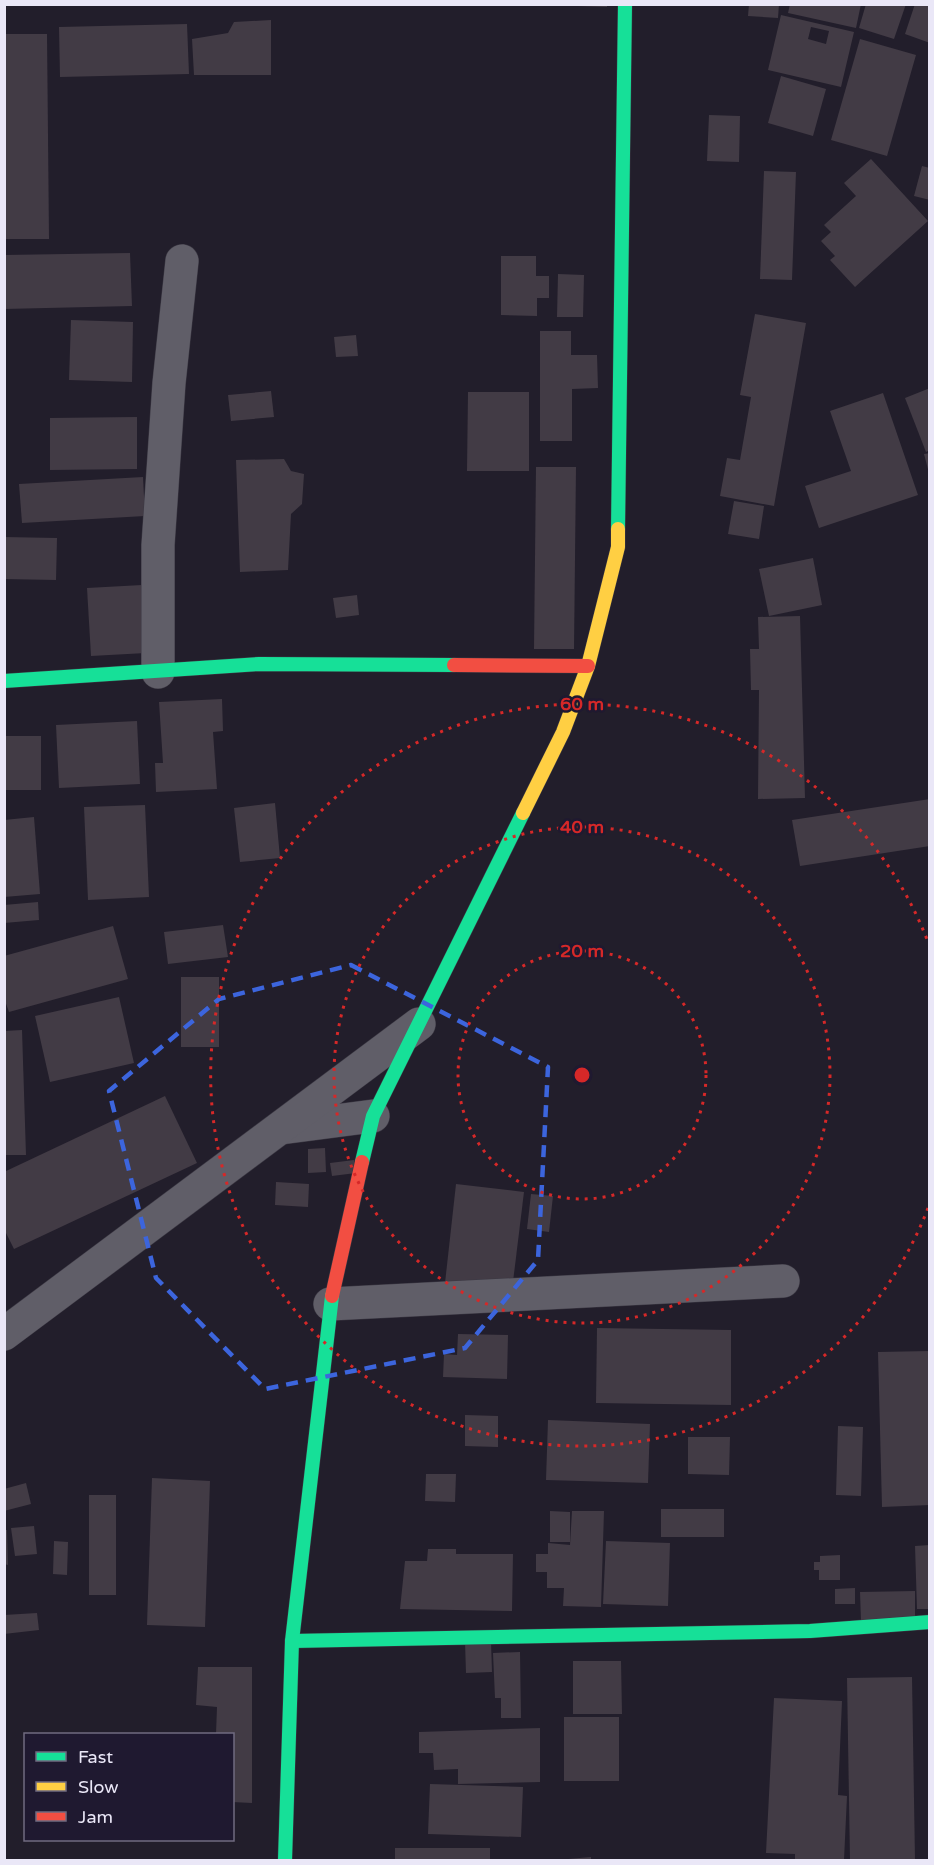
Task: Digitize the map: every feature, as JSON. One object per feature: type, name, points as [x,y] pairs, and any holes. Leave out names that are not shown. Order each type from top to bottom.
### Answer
[{"type":"street","points":[[285,1860],[292,1641],[330,1304],[373,1116],[563,732],[588,666],[618,547],[623,307],[625,4]]},
{"type":"street","points":[[158,672],[158,545],[169,383],[182,261]]},
{"type":"street","points":[[4,681],[259,664],[588,666]]},
{"type":"street","points":[[4,1334],[419,1024]]},
{"type":"street","points":[[279,1128],[373,1116]]},
{"type":"street","points":[[330,1304],[783,1281]]},
{"type":"street","points":[[292,1641],[810,1631],[930,1623]]},
{"type":"highlighted area","points":[[351,965],[548,1067],[538,1260],[465,1348],[265,1389],[156,1278],[109,1091],[219,999]]},
{"type":"building","points":[[577,4],[607,4],[607,7],[577,6]]},
{"type":"building","points":[[749,4],[779,4],[778,18],[748,16]]},
{"type":"building","points":[[790,4],[861,4],[856,28],[788,13]]},
{"type":"building","points":[[866,4],[906,4],[894,39],[859,28]]},
{"type":"building","points":[[915,4],[930,4],[930,43],[905,34]]},
{"type":"building","points":[[781,15],[854,32],[841,87],[768,70]],"holes":[[[811,27],[829,31],[826,44],[808,39]]]},
{"type":"building","points":[[271,20],[271,75],[194,75],[192,39],[228,33],[234,22]]},
{"type":"building","points":[[187,24],[189,74],[60,77],[59,27]]},
{"type":"building","points":[[4,34],[47,34],[49,239],[4,239]]},
{"type":"building","points":[[860,39],[916,55],[887,156],[831,140]]},
{"type":"building","points":[[781,76],[826,89],[813,136],[768,123]]},
{"type":"building","points":[[709,115],[740,116],[739,162],[707,161]]},
{"type":"building","points":[[871,159],[928,221],[855,287],[830,260],[835,256],[821,241],[831,232],[824,225],[856,196],[844,183]]},
{"type":"building","points":[[922,166],[930,168],[930,200],[914,196]]},
{"type":"building","points":[[764,171],[796,172],[792,280],[760,279]]},
{"type":"building","points":[[130,253],[132,306],[4,309],[4,255]]},
{"type":"building","points":[[501,256],[536,256],[536,276],[549,276],[549,298],[537,298],[537,316],[501,315]]},
{"type":"building","points":[[558,274],[584,275],[583,317],[557,317]]},
{"type":"building","points":[[755,314],[806,323],[774,506],[720,496],[727,458],[740,460],[751,397],[740,395]]},
{"type":"building","points":[[71,320],[133,322],[132,382],[69,380]]},
{"type":"building","points":[[540,331],[571,331],[571,355],[597,355],[598,388],[572,389],[572,441],[540,441]]},
{"type":"building","points":[[356,335],[358,356],[336,357],[334,337]]},
{"type":"building","points":[[930,388],[930,450],[926,452],[905,398]]},
{"type":"building","points":[[271,391],[274,417],[231,421],[228,395]]},
{"type":"building","points":[[468,392],[529,392],[529,471],[467,471]]},
{"type":"building","points":[[883,393],[918,495],[819,528],[805,486],[851,471],[830,411]]},
{"type":"building","points":[[137,417],[137,469],[50,470],[50,418]]},
{"type":"building","points":[[930,453],[930,473],[929,473],[924,454]]},
{"type":"building","points":[[284,459],[291,471],[304,474],[302,504],[291,514],[288,570],[240,572],[236,460]]},
{"type":"building","points":[[536,467],[576,467],[574,649],[534,649]]},
{"type":"building","points":[[143,477],[145,516],[22,523],[19,484]]},
{"type":"building","points":[[734,501],[764,506],[759,539],[728,534]]},
{"type":"building","points":[[4,537],[57,538],[56,580],[4,579]]},
{"type":"building","points":[[813,558],[822,605],[769,616],[759,569]]},
{"type":"building","points":[[142,585],[146,653],[91,656],[87,588]]},
{"type":"building","points":[[357,595],[359,615],[336,618],[333,598]]},
{"type":"building","points":[[800,616],[805,798],[758,799],[759,690],[751,690],[750,649],[759,649],[758,617]]},
{"type":"building","points":[[222,699],[223,731],[213,732],[217,789],[156,792],[155,763],[163,763],[159,702]]},
{"type":"building","points":[[137,721],[140,784],[59,788],[56,725]]},
{"type":"building","points":[[4,736],[41,736],[41,790],[4,790]]},
{"type":"building","points":[[930,799],[930,846],[800,866],[792,820]]},
{"type":"building","points":[[275,803],[280,858],[240,862],[234,808]]},
{"type":"building","points":[[145,805],[149,897],[88,900],[84,807]]},
{"type":"building","points":[[34,817],[40,894],[4,897],[4,820]]},
{"type":"building","points":[[38,902],[39,920],[4,923],[4,905]]},
{"type":"building","points":[[223,925],[228,957],[168,964],[164,932]]},
{"type":"building","points":[[113,926],[128,979],[9,1012],[4,998],[4,956]]},
{"type":"building","points":[[181,977],[219,977],[219,1047],[181,1047]]},
{"type":"building","points":[[119,997],[134,1063],[50,1082],[35,1016]]},
{"type":"building","points":[[22,1030],[26,1155],[4,1155],[4,1031]]},
{"type":"building","points":[[165,1096],[197,1163],[14,1249],[4,1229],[4,1172]]},
{"type":"building","points":[[325,1148],[326,1172],[308,1173],[308,1149]]},
{"type":"building","points":[[354,1160],[356,1173],[332,1176],[330,1163]]},
{"type":"building","points":[[276,1182],[309,1184],[308,1207],[275,1205]]},
{"type":"building","points":[[456,1184],[524,1192],[512,1290],[445,1283]]},
{"type":"building","points":[[531,1194],[553,1196],[549,1232],[527,1229]]},
{"type":"building","points":[[597,1328],[731,1330],[731,1405],[596,1403]]},
{"type":"building","points":[[458,1334],[508,1335],[507,1379],[443,1377],[444,1354],[457,1355]]},
{"type":"building","points":[[930,1351],[930,1505],[882,1507],[878,1352]]},
{"type":"building","points":[[465,1415],[498,1416],[498,1447],[465,1446]]},
{"type":"building","points":[[548,1420],[650,1424],[648,1483],[546,1480]]},
{"type":"building","points":[[838,1426],[863,1427],[861,1496],[836,1495]]},
{"type":"building","points":[[688,1437],[730,1437],[729,1475],[688,1474]]},
{"type":"building","points":[[426,1474],[456,1474],[455,1502],[425,1501]]},
{"type":"building","points":[[152,1478],[210,1481],[205,1627],[147,1625]]},
{"type":"building","points":[[26,1483],[31,1504],[4,1511],[4,1489]]},
{"type":"building","points":[[89,1495],[116,1495],[116,1595],[89,1595]]},
{"type":"building","points":[[661,1509],[724,1509],[724,1537],[661,1537]]},
{"type":"building","points":[[550,1511],[570,1512],[570,1542],[550,1542]]},
{"type":"building","points":[[572,1511],[604,1511],[601,1607],[563,1606],[564,1588],[547,1588],[547,1572],[536,1572],[536,1554],[548,1554],[548,1543],[570,1545]]},
{"type":"building","points":[[34,1526],[37,1554],[15,1556],[11,1528]]},
{"type":"building","points":[[4,1530],[7,1530],[8,1565],[4,1564]]},
{"type":"building","points":[[54,1541],[68,1542],[67,1575],[53,1574]]},
{"type":"building","points":[[606,1541],[670,1543],[668,1606],[603,1604]]},
{"type":"building","points":[[930,1545],[930,1609],[917,1609],[915,1546]]},
{"type":"building","points":[[428,1549],[456,1549],[456,1554],[513,1554],[512,1611],[400,1609],[405,1561],[427,1561]]},
{"type":"building","points":[[840,1555],[840,1580],[819,1580],[819,1570],[814,1570],[814,1562],[820,1562],[820,1556]]},
{"type":"building","points":[[855,1588],[855,1604],[835,1604],[835,1589]]},
{"type":"building","points":[[915,1591],[915,1620],[861,1621],[860,1592]]},
{"type":"building","points":[[37,1613],[39,1630],[4,1634],[4,1615]]},
{"type":"building","points":[[465,1642],[491,1642],[492,1672],[466,1673]]},
{"type":"building","points":[[520,1652],[521,1718],[501,1718],[501,1698],[495,1698],[493,1653]]},
{"type":"building","points":[[573,1661],[621,1661],[622,1714],[573,1714]]},
{"type":"building","points":[[198,1667],[252,1667],[252,1803],[234,1802],[234,1733],[216,1733],[217,1707],[196,1705]]},
{"type":"building","points":[[912,1677],[915,1860],[850,1860],[847,1678]]},
{"type":"building","points":[[774,1698],[842,1701],[838,1795],[847,1796],[844,1860],[795,1860],[795,1854],[766,1853]]},
{"type":"building","points":[[564,1717],[619,1717],[619,1781],[564,1781]]},
{"type":"building","points":[[540,1728],[540,1782],[458,1784],[458,1769],[434,1770],[433,1753],[419,1753],[419,1732]]},
{"type":"building","points":[[430,1784],[523,1787],[521,1837],[428,1834]]},
{"type":"building","points":[[395,1848],[490,1848],[490,1860],[395,1860]]},
{"type":"building","points":[[591,1857],[591,1860],[568,1860],[568,1859]]},
{"type":"traffic: fast","points":[[618,529],[625,4]]},
{"type":"traffic: fast","points":[[4,681],[259,664],[454,665]]},
{"type":"traffic: fast","points":[[362,1162],[373,1116],[523,813]]},
{"type":"traffic: fast","points":[[285,1860],[292,1641],[332,1296]]},
{"type":"traffic: fast","points":[[292,1641],[810,1631],[930,1622]]},
{"type":"traffic: slow","points":[[523,813],[563,732],[588,666],[618,547],[618,529]]},
{"type":"traffic: jam","points":[[454,665],[588,666]]},
{"type":"traffic: jam","points":[[332,1296],[362,1162]]}]
